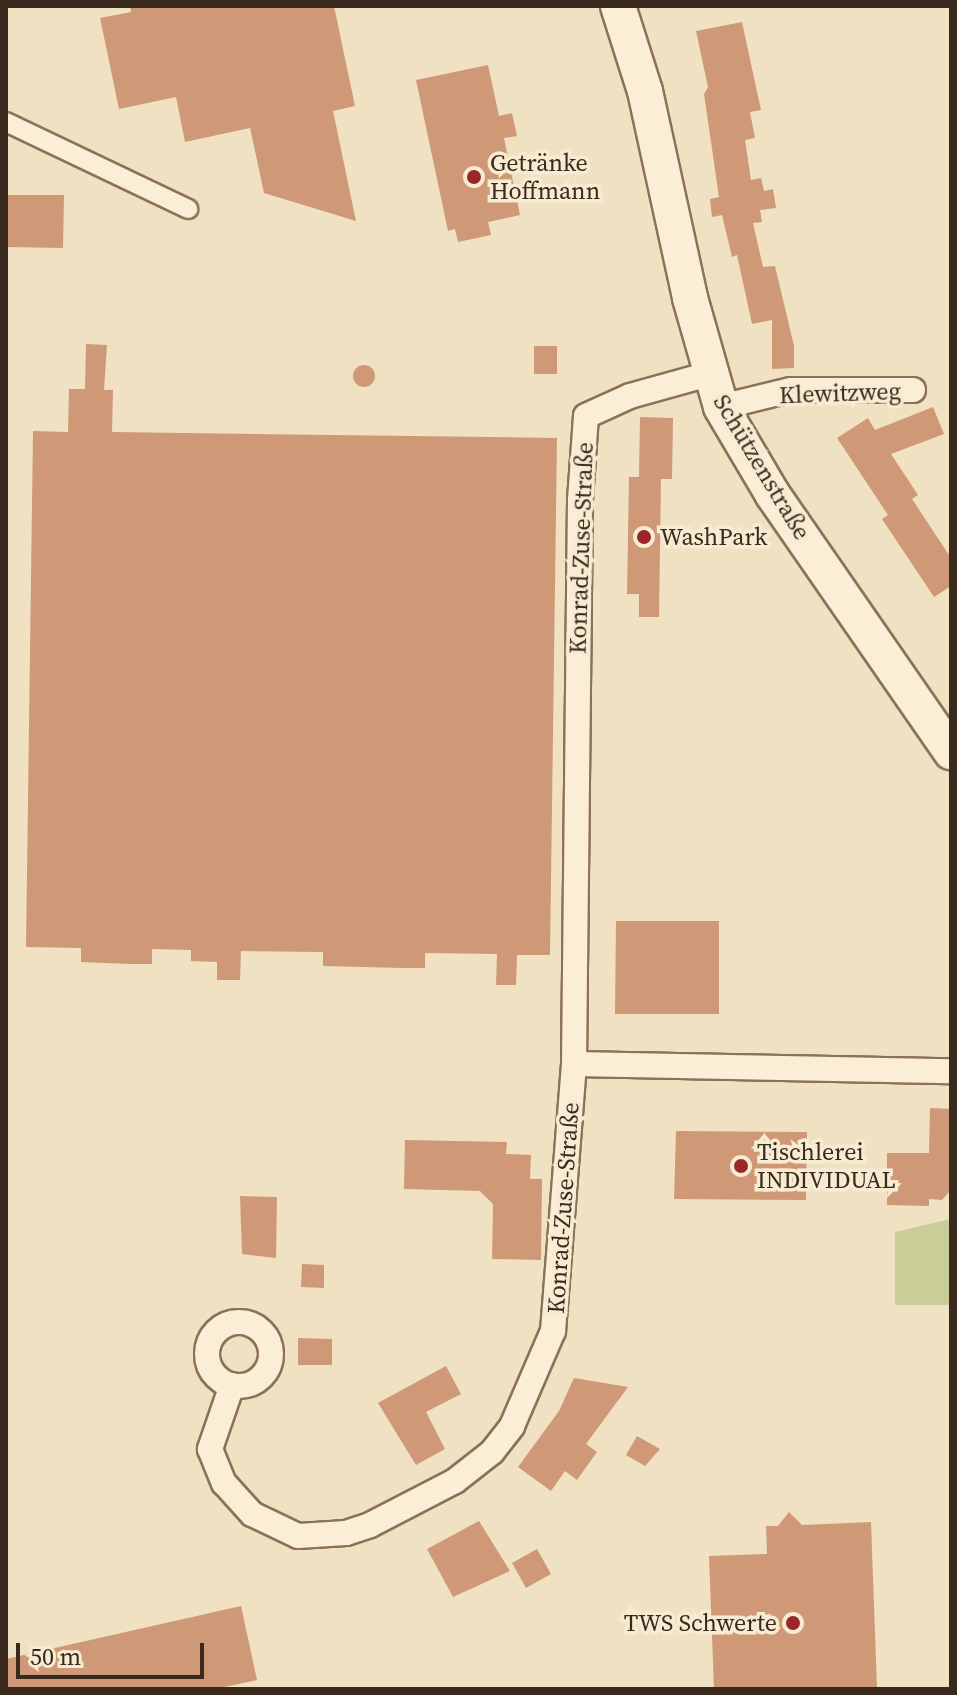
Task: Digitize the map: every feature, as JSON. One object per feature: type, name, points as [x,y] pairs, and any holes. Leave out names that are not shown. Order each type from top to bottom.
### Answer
[{"type":"main road","name":"Schützenstraße","points":[[618,6],[645,91],[709,374],[721,407],[773,495],[951,752]]},
{"type":"street","points":[[6,122],[188,209]]},
{"type":"street","name":"Konrad-Zuse-Straße","points":[[232,1385],[210,1449],[224,1483],[252,1514],[298,1536],[346,1533],[370,1525],[455,1481],[492,1452],[512,1426],[553,1331],[574,1064],[580,500],[586,416],[630,396],[709,374]]},
{"type":"street","name":"Klewitzweg","points":[[721,407],[791,390],[913,390]]},
{"type":"street","points":[[574,1064],[951,1071]]},
{"type":"green space","points":[[951,1219],[951,1305],[895,1305],[895,1232]]},
{"type":"building","points":[[130,6],[334,6],[355,106],[333,111],[356,221],[264,193],[250,128],[185,142],[176,97],[119,109],[100,18],[131,12]]},
{"type":"building","points":[[742,22],[761,110],[750,112],[755,138],[745,140],[751,180],[761,178],[764,191],[773,189],[776,208],[760,210],[762,222],[753,223],[763,267],[775,266],[794,346],[794,368],[772,369],[772,320],[752,324],[737,255],[732,257],[722,215],[712,217],[710,199],[719,197],[704,94],[708,87],[696,31]]},
{"type":"building","name":"Getränke Hoffmann","points":[[488,65],[499,116],[512,113],[517,136],[504,138],[520,215],[488,222],[491,235],[458,242],[455,229],[448,231],[416,80]]},
{"type":"building","points":[[6,195],[64,195],[63,248],[6,247]]},
{"type":"building","points":[[86,344],[107,345],[104,390],[113,390],[112,432],[557,438],[550,955],[517,955],[516,985],[496,985],[497,954],[425,953],[425,968],[402,968],[323,966],[323,952],[241,951],[240,980],[217,980],[217,962],[191,961],[191,950],[152,949],[152,964],[129,964],[81,962],[81,948],[26,947],[33,431],[68,432],[69,389],[85,389]]},
{"type":"building","points":[[534,346],[557,346],[557,374],[534,374]]},
{"type":"building","points":[[364,365],[372,368],[375,376],[372,384],[364,387],[356,384],[353,376],[356,368]]},
{"type":"building","points":[[933,407],[944,434],[891,454],[918,495],[912,499],[951,558],[951,586],[934,597],[882,519],[888,515],[837,438],[868,418],[875,430]]},
{"type":"building","name":"WashPark","points":[[640,417],[673,418],[672,479],[661,479],[659,617],[639,617],[639,594],[627,594],[629,477],[639,477]]},
{"type":"building","points":[[616,921],[719,921],[719,1014],[615,1014]]},
{"type":"building","points":[[930,1108],[951,1109],[951,1190],[942,1200],[929,1199],[929,1206],[887,1205],[887,1153],[929,1153]]},
{"type":"building","name":"Tischlerei INDIVIDUAL","points":[[676,1131],[807,1132],[806,1200],[674,1199]]},
{"type":"building","points":[[405,1140],[507,1142],[506,1154],[531,1155],[530,1179],[542,1179],[541,1260],[492,1259],[493,1204],[480,1191],[404,1189]]},
{"type":"building","points":[[240,1196],[277,1197],[276,1258],[242,1254]]},
{"type":"building","points":[[302,1264],[324,1265],[324,1288],[301,1287]]},
{"type":"building","points":[[298,1338],[332,1339],[332,1365],[298,1365]]},
{"type":"building","points":[[446,1366],[461,1394],[426,1412],[445,1449],[416,1465],[378,1403]]},
{"type":"building","points":[[574,1378],[628,1387],[586,1444],[597,1452],[577,1480],[565,1471],[551,1491],[518,1467],[559,1411]]},
{"type":"building","points":[[637,1436],[660,1449],[645,1466],[626,1455]]},
{"type":"building","name":"TWS Schwerte","points":[[789,1512],[802,1525],[871,1522],[877,1689],[714,1689],[709,1556],[767,1554],[766,1526],[778,1526]]},
{"type":"building","points":[[479,1521],[510,1571],[453,1597],[427,1549]]},
{"type":"building","points":[[537,1549],[551,1574],[526,1588],[512,1563]]},
{"type":"building","points":[[241,1606],[257,1680],[215,1689],[6,1689],[6,1659]]},
{"type":"place","name":"Getränke Hoffmann","points":[[474,177]]},
{"type":"place","name":"WashPark","points":[[644,537]]},
{"type":"place","name":"Tischlerei INDIVIDUAL","points":[[741,1166]]},
{"type":"place","name":"TWS Schwerte","points":[[793,1623]]}]
